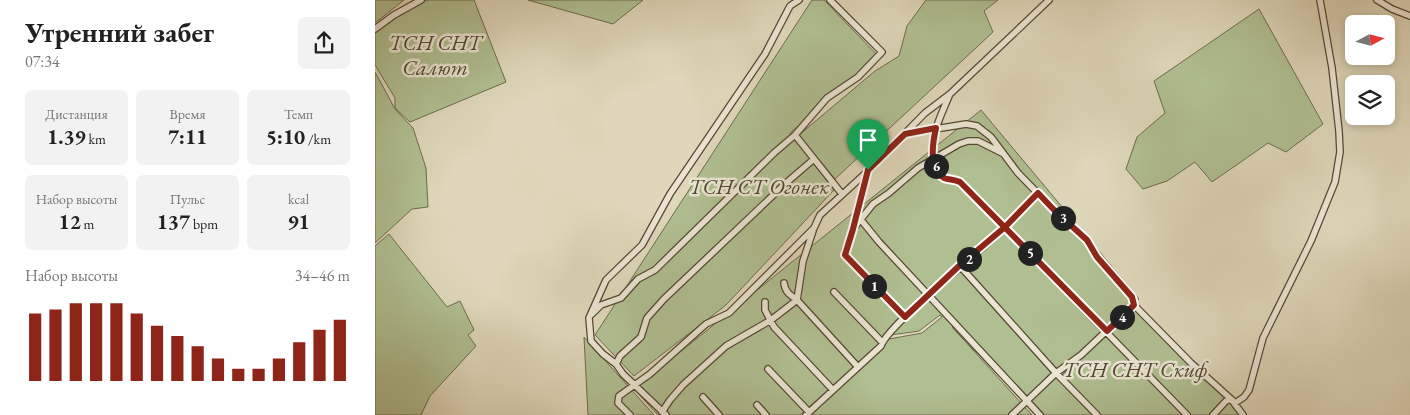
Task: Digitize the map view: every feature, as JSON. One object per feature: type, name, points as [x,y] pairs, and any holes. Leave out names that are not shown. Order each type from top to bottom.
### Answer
[{"type":"street","points":[[375,29],[394,15],[421,0]]},
{"type":"street","points":[[799,0],[790,6],[765,54],[670,194],[642,245],[606,280],[589,318],[591,341],[664,413],[670,400],[683,385],[726,346],[771,320],[797,300],[803,261],[820,215],[925,113],[949,94],[1049,0]]},
{"type":"street","points":[[589,318],[601,306],[621,298],[638,279],[655,270],[774,153],[795,135],[827,98],[858,77],[882,52],[830,0]]},
{"type":"street","points":[[905,134],[966,124],[977,126],[991,137],[1018,173],[1087,240],[1097,257],[1132,297],[1134,305],[1191,363],[1235,403],[1244,397],[1249,390],[1263,338],[1311,241],[1335,182],[1340,152],[1339,131],[1332,68],[1320,0]]},
{"type":"street","points":[[1377,0],[1410,16]]},
{"type":"street","points":[[949,94],[936,128],[933,142],[933,160],[940,173],[944,178],[960,182],[1187,415]]},
{"type":"street","points":[[795,135],[842,194]]},
{"type":"street","points":[[859,217],[918,168],[959,144],[968,141],[978,141],[1003,154]]},
{"type":"street","points":[[616,364],[620,356],[641,338],[647,318],[664,299],[786,183],[814,159]]},
{"type":"street","points":[[868,170],[859,217],[845,251],[846,257],[905,317]]},
{"type":"street","points":[[768,369],[807,413],[881,346],[882,342],[905,317],[959,266],[1005,227],[1038,193]]},
{"type":"street","points":[[859,217],[928,296],[1040,415]]},
{"type":"street","points":[[630,415],[618,403],[618,397],[650,374],[706,324],[729,313],[814,228]]},
{"type":"street","points":[[959,266],[1056,373],[1097,415]]},
{"type":"street","points":[[784,283],[785,289],[858,367]]},
{"type":"street","points":[[834,292],[882,342]]},
{"type":"street","points":[[765,302],[765,310],[774,327],[833,390]]},
{"type":"street","points":[[1012,415],[1056,373],[1081,355],[1134,305]]},
{"type":"street","points":[[703,397],[719,415]]},
{"type":"street","points":[[1213,415],[1231,399]]},
{"type":"street","points":[[1231,399],[1243,415]]},
{"type":"street","points":[[757,405],[766,415]]},
{"type":"green space","points":[[375,0],[404,0],[375,23]]},
{"type":"green space","name":"ТСН СНТ Салют","points":[[428,0],[474,0],[506,82],[410,122],[395,108],[395,98],[375,65],[375,32],[407,10]]},
{"type":"green space","points":[[528,0],[643,0],[613,24]]},
{"type":"green space","name":"ТСН СТ Огонек","points":[[812,0],[824,0],[878,56],[790,133],[834,190],[726,305],[634,376],[595,335]]},
{"type":"green space","points":[[926,0],[998,0],[984,11],[993,32],[835,179],[799,135],[875,71],[899,56],[907,26]]},
{"type":"green space","points":[[1259,9],[1323,124],[1286,152],[1268,143],[1212,182],[1195,162],[1167,181],[1143,189],[1126,169],[1137,137],[1165,113],[1154,81]]},
{"type":"green space","points":[[375,72],[395,109],[413,128],[426,168],[428,207],[412,209],[375,243]]},
{"type":"green space","name":"ТСН СНТ Скиф","points":[[981,110],[1139,299],[1058,379],[1137,304],[1244,415],[1045,415],[1033,404],[1029,407],[952,327],[1032,415],[802,415],[864,359],[800,415],[658,415],[634,389]],"holes":[[[940,315],[942,317],[922,333],[889,339],[891,335],[919,331]]]},
{"type":"green space","points":[[389,234],[447,307],[460,301],[474,330],[468,335],[476,346],[430,396],[421,415],[375,415],[375,246]]},
{"type":"green space","points":[[584,337],[654,415],[588,415]]},
{"type":"route","points":[[868,170],[845,255],[905,317],[959,266],[1005,227],[1038,193],[1087,240],[1097,257],[1132,297],[1134,305],[1107,331],[1005,227],[960,182],[944,178],[933,160],[933,142],[936,128],[905,134],[868,170]]}]
